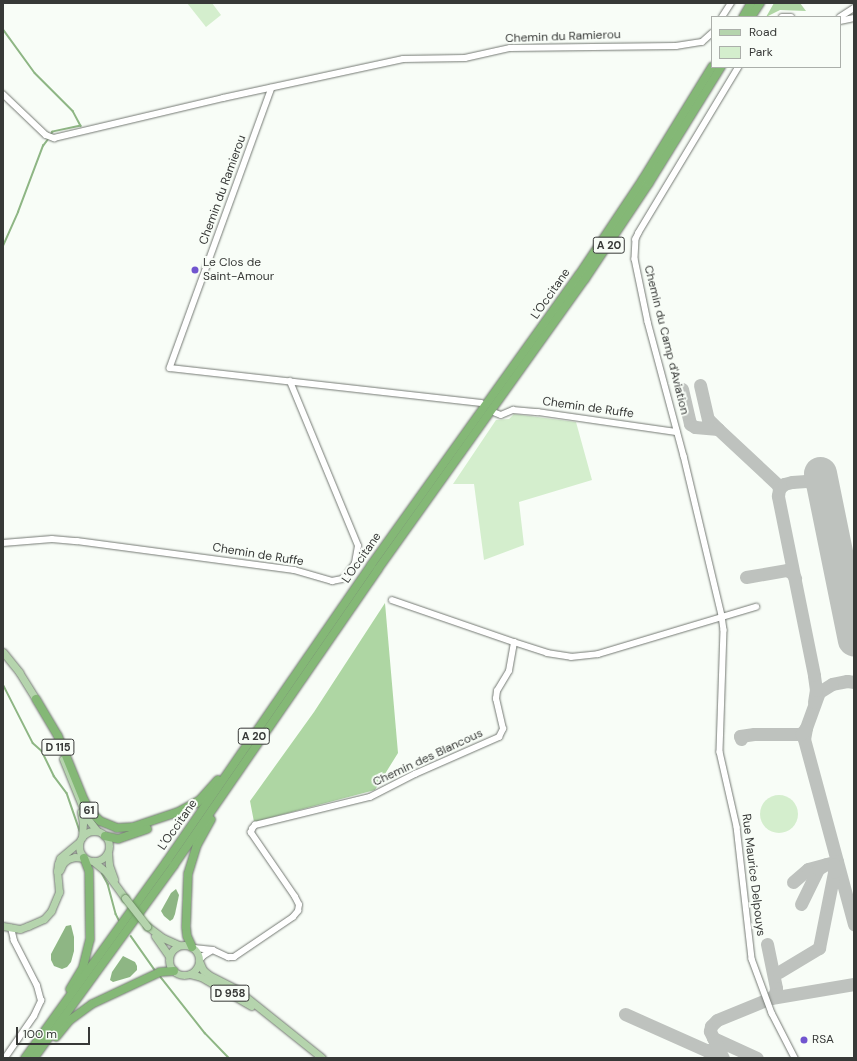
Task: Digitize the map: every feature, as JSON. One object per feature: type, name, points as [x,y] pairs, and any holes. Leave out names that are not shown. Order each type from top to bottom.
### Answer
[{"type":"highway","points":[[744,16],[751,3]]},
{"type":"highway","points":[[752,16],[760,3]]},
{"type":"highway","name":"L'Occitane","points":[[25,1058],[168,861],[372,565],[579,275],[647,173],[711,68]]},
{"type":"highway","name":"L'Occitane","points":[[34,1058],[174,865],[378,569],[585,279],[653,177],[720,68]]},
{"type":"highway","name":"61","points":[[36,699],[58,736],[84,800],[90,811],[100,821],[117,828],[134,827],[178,812],[201,799]]},
{"type":"highway","name":"61","points":[[105,836],[118,839],[159,825],[180,815],[201,799],[267,716]]},
{"type":"highway","points":[[193,948],[186,936],[188,881],[193,855],[206,828],[264,734]]},
{"type":"highway","points":[[25,1058],[77,977],[86,957],[90,939],[91,915],[89,871],[84,858]]},
{"type":"highway","points":[[39,1058],[70,1020],[92,1004],[160,972],[174,972]]},
{"type":"main road","name":"D 115","points":[[3,652],[18,670],[36,699],[61,753],[77,797],[90,824],[97,831]]},
{"type":"main road","name":"D 115","points":[[77,797],[83,824],[81,839]]},
{"type":"main road","points":[[59,878],[57,868],[60,858],[91,831],[97,831],[105,836],[109,844],[109,865],[115,883]]},
{"type":"main road","points":[[81,839],[79,850],[84,858]]},
{"type":"main road","points":[[93,861],[102,859],[108,853]]},
{"type":"main road","points":[[3,926],[11,928],[28,926],[44,919],[56,903],[59,892],[61,866],[65,861],[75,857],[84,858],[100,865],[169,956]]},
{"type":"main road","points":[[147,926],[163,938],[179,945],[193,948],[197,952],[199,961],[196,969],[190,974],[182,975],[174,972],[169,964],[169,956],[174,947],[179,945]]},
{"type":"main road","name":"D 958","points":[[199,961],[203,970],[209,975],[236,990],[322,1058]]},
{"type":"main road","name":"D 958","points":[[190,974],[201,977],[269,1016]]},
{"type":"street","points":[[723,16],[731,3]]},
{"type":"street","points":[[841,16],[854,8]]},
{"type":"street","points":[[841,21],[854,18]]},
{"type":"street","name":"Chemin du Ramierou","points":[[3,94],[46,135],[54,138],[403,59],[465,58],[510,48],[676,46],[702,42],[711,34]]},
{"type":"street","name":"Chemin du Camp d'Aviation","points":[[722,616],[686,464],[648,322],[635,260],[636,239],[738,68]]},
{"type":"street","name":"Chemin du Ramierou","points":[[272,88],[170,368],[290,382]]},
{"type":"street","points":[[290,382],[481,403]]},
{"type":"street","name":"Chemin de Ruffe","points":[[3,543],[52,540],[76,541],[294,570],[332,581],[342,579],[346,576],[355,563],[358,546],[290,382]]},
{"type":"street","name":"Chemin de Ruffe","points":[[496,413],[501,415],[513,410],[519,410],[677,432]]},
{"type":"street","points":[[392,600],[514,642],[547,652],[571,657],[598,654],[756,607]]},
{"type":"street","name":"Rue Maurice Delpouys","points":[[722,616],[724,630],[720,752],[737,827],[744,872],[752,959],[772,1013],[795,1058]]},
{"type":"street","name":"Chemin des Blancous","points":[[193,948],[213,950],[228,957],[234,957],[293,917],[298,910],[299,905],[295,897],[251,833],[252,827],[294,815],[370,797],[415,774],[499,737],[504,729],[496,699],[497,691],[509,670],[514,642]]},
{"type":"street","points":[[5,1058],[34,1016],[41,1001],[37,986],[14,941],[11,928]]},
{"type":"street","points":[[199,961],[206,953],[213,950]]},
{"type":"green space","points":[[187,3],[212,3],[221,15],[206,27]]},
{"type":"green space","points":[[514,414],[576,422],[592,480],[519,502],[524,545],[484,560],[474,484],[453,484],[496,420],[509,419]]},
{"type":"green space","points":[[775,795],[783,795],[793,800],[797,807],[797,821],[793,828],[783,833],[775,833],[765,828],[763,825],[760,818],[760,810],[765,800],[768,798]]},
{"type":"shaded area","points":[[774,3],[800,3],[806,11],[780,10],[767,16]]},
{"type":"shaded area","points":[[385,603],[398,753],[375,790],[254,822],[250,801],[314,712]]},
{"type":"shaded area","points":[[176,889],[179,895],[175,914],[173,919],[170,921],[161,911],[171,893]]},
{"type":"shaded area","points":[[71,925],[74,937],[74,951],[71,962],[67,967],[62,969],[54,966],[51,960],[51,954],[66,926]]},
{"type":"shaded area","points":[[123,956],[135,962],[137,970],[130,977],[113,982],[110,980],[112,972]]},
{"type":"waterway","points":[[3,29],[35,73],[73,111],[81,126],[53,132],[51,135]]},
{"type":"waterway","points":[[3,246],[18,212],[43,146],[49,138]]},
{"type":"waterway","points":[[3,684],[33,743],[42,751],[54,776],[67,793],[80,831]]},
{"type":"waterway","points":[[102,873],[108,884],[119,920]]},
{"type":"waterway","points":[[131,936],[155,970]]},
{"type":"waterway","points":[[160,976],[205,1033],[229,1058]]},
{"type":"taxiway","points":[[700,385],[708,419],[718,429]]},
{"type":"taxiway","points":[[682,389],[690,424],[695,427],[718,429],[778,485],[779,489]]},
{"type":"taxiway","points":[[814,702],[816,690],[814,675],[778,496],[779,489],[784,484],[792,482],[806,481],[814,483],[822,491],[827,510]]},
{"type":"taxiway","points":[[746,577],[787,570],[792,573],[795,578]]},
{"type":"taxiway","points":[[854,682],[847,681],[832,684],[819,692],[806,728],[804,739],[854,924]]},
{"type":"taxiway","points":[[741,739],[740,736],[754,734],[801,734],[806,728]]},
{"type":"taxiway","points":[[793,882],[808,869],[837,861]]},
{"type":"taxiway","points":[[801,904],[818,869],[826,864]]},
{"type":"taxiway","points":[[779,972],[819,948],[834,872],[834,864]]},
{"type":"taxiway","points":[[767,944],[776,988],[775,994],[771,998]]},
{"type":"taxiway","points":[[723,1058],[710,1031],[711,1026],[717,1020],[771,998],[854,984]]},
{"type":"taxiway","points":[[625,1014],[706,1050],[719,1050]]},
{"type":"taxiway","points":[[713,1038],[757,1058]]},
{"type":"runway","points":[[820,473],[854,640]]},
{"type":"place","name":"Le Clos de Saint-Amour","points":[[195,270]]},
{"type":"place","name":"RSA","points":[[804,1040]]}]
